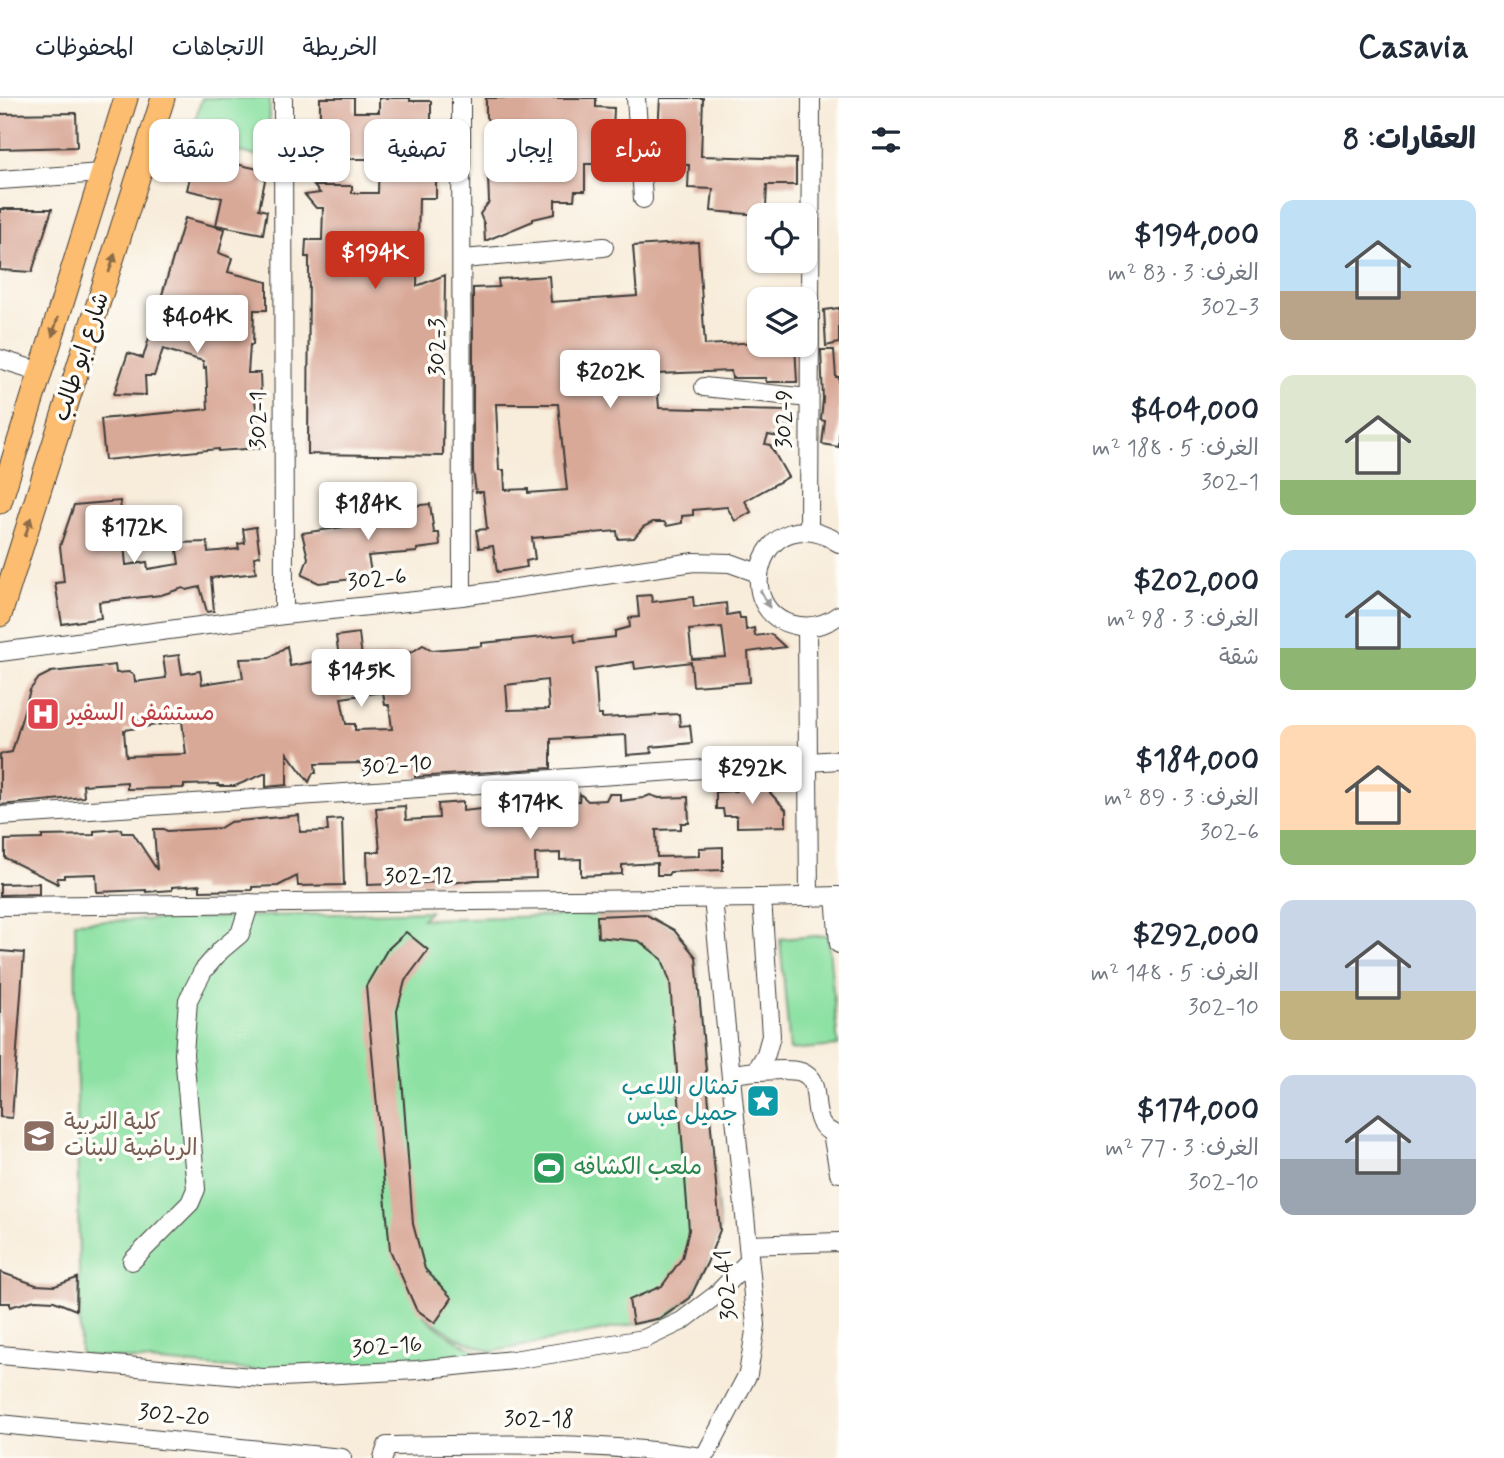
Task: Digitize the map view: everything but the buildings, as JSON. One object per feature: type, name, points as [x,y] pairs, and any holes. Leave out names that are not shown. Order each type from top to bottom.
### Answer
[{"type":"main road","name":"شارع ابو طالب","points":[[1,492],[126,98]]},
{"type":"main road","name":"شارع ابو طالب","points":[[0,615],[163,98]]},
{"type":"street","name":"302-1","points":[[283,98],[284,615]]},
{"type":"street","name":"302-3","points":[[461,98],[462,596]]},
{"type":"street","points":[[636,98],[643,199]]},
{"type":"street","name":"302-9","points":[[809,530],[811,98]]},
{"type":"street","points":[[0,180],[102,173]]},
{"type":"street","points":[[463,259],[604,247]]},
{"type":"street","points":[[0,359],[41,372]]},
{"type":"street","points":[[704,387],[809,398]]},
{"type":"street","points":[[839,543],[825,534],[809,530],[794,532],[781,537],[770,547],[762,559],[758,573],[759,589],[765,604],[776,617],[790,625],[823,625],[839,615]]},
{"type":"street","name":"302-6","points":[[0,652],[284,615],[462,596],[694,562],[730,563],[758,573]]},
{"type":"street","points":[[807,627],[809,897]]},
{"type":"street","name":"302-10","points":[[0,816],[839,761]]},
{"type":"street","points":[[837,896],[839,944]]},
{"type":"street","name":"302-12","points":[[0,906],[837,896]]},
{"type":"street","points":[[756,1071],[766,1055],[771,1037],[762,898]]},
{"type":"street","name":"302-41","points":[[702,1458],[748,1374],[756,1325],[713,899]]},
{"type":"street","points":[[132,1261],[190,1203],[196,1189],[184,1054],[188,999],[203,971],[221,950],[240,934],[250,904]]},
{"type":"street","points":[[732,1074],[797,1071],[807,1075],[814,1084],[820,1122],[836,1134],[839,1173]]},
{"type":"street","points":[[749,1253],[839,1242]]},
{"type":"street","name":"302-16","points":[[0,1355],[262,1378],[417,1370],[513,1360],[644,1339],[691,1314],[716,1295],[749,1253]]},
{"type":"street","name":"302-20","points":[[0,1424],[342,1458]]},
{"type":"street","name":"302-18","points":[[383,1458],[387,1446],[522,1444],[598,1445],[702,1458]]},
{"type":"green space","points":[[202,98],[270,98],[270,119],[253,119],[253,155],[239,152],[239,119],[195,119]]},
{"type":"green space","points":[[430,911],[422,919],[645,914],[674,930],[696,957],[720,1230],[690,1298],[666,1318],[491,1352],[456,1337],[423,1315],[455,1339],[491,1357],[274,1372],[80,1355],[75,922]]},
{"type":"green space","points":[[828,935],[838,1046],[790,1050],[780,939]]},
{"type":"place","name":"مستشفى السفير","points":[[43,714]]},
{"type":"place","name":"تمثال اللاعب جميل عباس","points":[[763,1101]]},
{"type":"place","name":"كلية التربية الرياضية للبنات","points":[[39,1136]]},
{"type":"place","name":"ملعب الكشافه","points":[[549,1168]]}]
